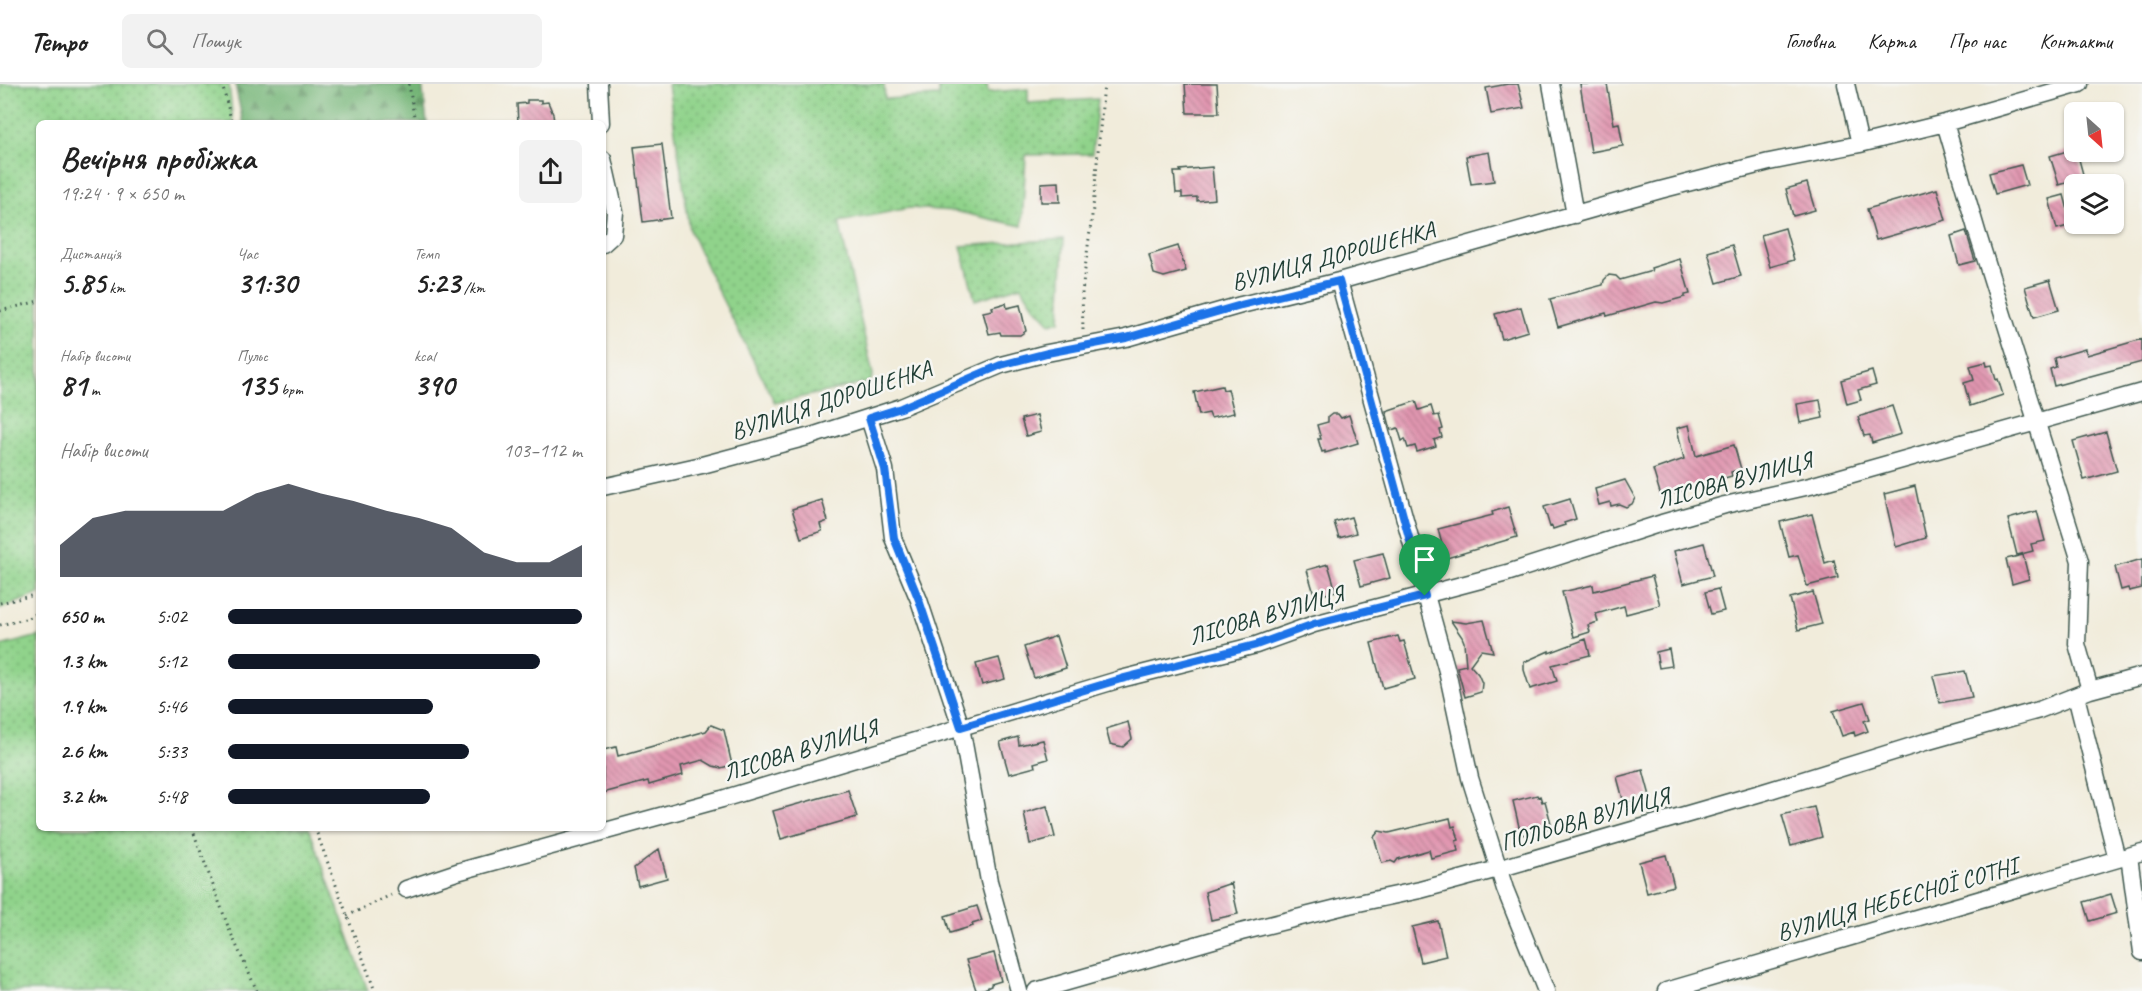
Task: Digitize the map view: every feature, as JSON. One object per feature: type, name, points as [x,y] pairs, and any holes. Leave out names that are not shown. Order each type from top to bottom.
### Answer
[{"type":"street","points":[[599,84],[601,120]]},
{"type":"street","points":[[1551,84],[1575,215]]},
{"type":"street","points":[[1846,84],[1860,144]]},
{"type":"street","name":"ВУЛИЦЯ ДОРОШЕНКА","points":[[606,486],[702,465],[811,436],[901,408],[1001,365],[1047,353],[1126,338],[1241,305],[1339,281],[1660,190],[1769,162],[1860,144],[1946,123],[2080,84]]},
{"type":"street","points":[[1946,123],[2080,561],[2077,644],[2083,693],[2129,856],[2142,952]]},
{"type":"street","points":[[606,172],[615,212],[613,235],[606,241]]},
{"type":"street","points":[[1339,281],[1447,671],[1470,778],[1498,870],[1546,991]]},
{"type":"street","name":"ЛІСОВА ВУЛИЦЯ","points":[[406,889],[469,869],[723,799],[1121,679],[1256,645],[1314,624],[1507,573],[1662,523],[1725,505],[1810,486],[2142,392]]},
{"type":"street","points":[[869,418],[885,469],[894,538],[919,600],[961,727],[989,881],[1019,991]]},
{"type":"street","name":"ПОЛЬОВА ВУЛИЦЯ","points":[[1036,991],[1241,932],[1498,870],[2039,710],[2083,693],[2142,676]]},
{"type":"street","name":"ВУЛИЦЯ НЕБЕСНОЇ СОТНІ","points":[[1666,991],[2129,856]]},
{"type":"path","points":[[222,84],[231,120]]},
{"type":"path","points":[[409,84],[415,120]]},
{"type":"path","points":[[1091,345],[1084,333],[1082,292],[1093,208],[1104,84]]},
{"type":"path","points":[[0,311],[36,302]]},
{"type":"path","points":[[0,603],[36,595]]},
{"type":"path","points":[[0,625],[36,614]]},
{"type":"path","points":[[193,831],[229,929],[257,991]]},
{"type":"path","points":[[316,831],[375,991]]},
{"type":"path","points":[[347,916],[406,889]]},
{"type":"green space","points":[[0,84],[229,84],[233,120],[36,120],[36,595],[0,609]]},
{"type":"green space","points":[[235,84],[422,84],[427,120],[242,120]]},
{"type":"green space","points":[[668,84],[884,84],[885,99],[939,96],[939,84],[987,84],[988,92],[1028,89],[1028,103],[1098,99],[1092,154],[1026,155],[1022,226],[954,211],[909,208],[839,222],[873,375],[870,382],[775,403],[714,283],[690,230]]},
{"type":"green space","points":[[1064,239],[1060,321],[1051,324],[1034,306],[1021,286],[975,300],[961,246]]},
{"type":"green space","points":[[36,637],[36,831],[310,831],[368,991],[0,991],[0,646]]},
{"type":"building","points":[[1185,84],[1217,84],[1219,113],[1187,113]]},
{"type":"building","points":[[1518,84],[1524,108],[1491,114],[1486,88]]},
{"type":"building","points":[[1580,84],[1607,84],[1614,124],[1619,123],[1623,146],[1591,152]]},
{"type":"building","points":[[527,100],[548,102],[554,120],[518,120],[517,104],[527,103]]},
{"type":"building","points":[[662,144],[671,218],[643,222],[634,147]]},
{"type":"building","points":[[1489,152],[1494,181],[1471,184],[1466,156]]},
{"type":"building","points":[[2064,152],[2064,162],[2080,162],[2083,174],[2064,174],[2064,184],[2059,185],[2050,156]]},
{"type":"building","points":[[2021,165],[2027,185],[1995,194],[1989,173]]},
{"type":"building","points":[[1212,167],[1215,199],[1197,201],[1197,197],[1182,198],[1182,193],[1176,193],[1174,172]]},
{"type":"building","points":[[1059,182],[1060,202],[1041,202],[1041,183]]},
{"type":"building","points":[[1807,183],[1815,210],[1793,216],[1786,189]]},
{"type":"building","points":[[1937,189],[1946,220],[1876,240],[1867,209]]},
{"type":"building","points":[[2064,195],[2064,227],[2057,229],[2049,199]]},
{"type":"building","points":[[1785,228],[1794,260],[1770,267],[1761,235]]},
{"type":"building","points":[[1966,231],[1975,261],[1959,265],[1951,236]]},
{"type":"building","points":[[1732,245],[1741,276],[1717,283],[1708,252]]},
{"type":"building","points":[[1178,246],[1186,271],[1164,277],[1154,274],[1149,255]]},
{"type":"building","points":[[1680,259],[1690,294],[1685,297],[1663,303],[1656,302],[1607,316],[1606,313],[1558,327],[1550,299],[1603,285],[1609,275],[1616,276],[1620,280],[1652,271],[1651,268]]},
{"type":"building","points":[[2050,280],[2059,310],[2034,317],[2025,287]]},
{"type":"building","points":[[1006,303],[1007,308],[1020,305],[1026,331],[1020,335],[1001,335],[1000,332],[989,334],[983,312]]},
{"type":"building","points":[[1521,307],[1528,331],[1502,339],[1495,314]]},
{"type":"building","points":[[2142,339],[2142,362],[2054,386],[2050,369],[2056,367],[2054,358],[2085,349],[2087,355]]},
{"type":"building","points":[[1986,362],[1987,366],[1992,365],[2003,395],[1970,406],[1964,383],[1974,380],[1970,366]]},
{"type":"building","points":[[1872,371],[1876,385],[1858,390],[1861,400],[1847,404],[1841,380]]},
{"type":"building","points":[[1222,386],[1223,390],[1228,389],[1234,413],[1211,418],[1209,413],[1199,415],[1194,392]]},
{"type":"building","points":[[1820,400],[1823,418],[1800,423],[1797,404]]},
{"type":"building","points":[[1416,401],[1419,410],[1431,406],[1434,416],[1439,415],[1443,429],[1440,430],[1442,437],[1434,440],[1436,446],[1417,452],[1415,446],[1408,448],[1405,439],[1402,441],[1398,428],[1391,430],[1386,411]]},
{"type":"building","points":[[1892,406],[1901,434],[1872,443],[1870,435],[1864,436],[1858,417]]},
{"type":"building","points":[[1338,414],[1341,418],[1349,415],[1358,443],[1325,453],[1325,451],[1322,452],[1318,439],[1321,439],[1317,425],[1328,422],[1328,417]]},
{"type":"building","points":[[1037,415],[1041,432],[1026,436],[1021,419]]},
{"type":"building","points":[[1689,425],[1696,456],[1734,445],[1741,469],[1731,472],[1732,476],[1661,496],[1653,470],[1684,459],[1677,428]]},
{"type":"building","points":[[2106,432],[2117,471],[2084,480],[2073,441]]},
{"type":"building","points":[[1625,480],[1635,498],[1632,504],[1626,507],[1619,504],[1611,506],[1610,502],[1599,505],[1595,489]]},
{"type":"building","points":[[1915,486],[1926,538],[1896,547],[1884,494]]},
{"type":"building","points":[[1570,499],[1576,519],[1553,529],[1552,526],[1550,527],[1544,507]]},
{"type":"building","points":[[822,500],[828,521],[820,524],[822,531],[801,538],[792,509]]},
{"type":"building","points":[[1508,507],[1517,537],[1447,558],[1445,556],[1438,529],[1493,515],[1492,512]]},
{"type":"building","points":[[2037,511],[2045,541],[2031,544],[2033,551],[2017,555],[2008,519]]},
{"type":"building","points":[[1812,514],[1825,563],[1834,560],[1838,578],[1807,586],[1798,555],[1789,557],[1780,522]]},
{"type":"building","points":[[1351,517],[1356,533],[1339,538],[1334,522]]},
{"type":"building","points":[[1704,543],[1713,576],[1683,584],[1674,551]]},
{"type":"building","points":[[1383,553],[1390,578],[1361,586],[1354,560]]},
{"type":"building","points":[[2023,555],[2029,579],[2012,584],[2006,559]]},
{"type":"building","points":[[2142,559],[2142,588],[2121,590],[2115,567]]},
{"type":"building","points":[[1328,564],[1336,591],[1315,597],[1307,570]]},
{"type":"building","points":[[1652,576],[1660,605],[1626,614],[1624,606],[1596,614],[1598,622],[1588,625],[1590,632],[1574,637],[1562,592],[1593,585],[1594,591]]},
{"type":"building","points":[[1718,589],[1724,611],[1711,614],[1705,592]]},
{"type":"building","points":[[1813,592],[1822,624],[1798,630],[1790,598]]},
{"type":"building","points":[[1484,620],[1493,652],[1481,650],[1470,665],[1482,683],[1481,692],[1465,697],[1457,667],[1466,665],[1464,642],[1451,621],[1466,623]]},
{"type":"building","points":[[1056,636],[1066,668],[1034,678],[1024,647]]},
{"type":"building","points":[[1398,636],[1400,642],[1404,641],[1415,679],[1383,688],[1371,643]]},
{"type":"building","points":[[1586,639],[1590,655],[1552,665],[1557,681],[1530,689],[1524,662]]},
{"type":"building","points":[[1669,649],[1672,666],[1659,668],[1656,652]]},
{"type":"building","points":[[999,658],[1005,679],[982,685],[976,664]]},
{"type":"building","points":[[1965,671],[1972,697],[1940,703],[1933,676]]},
{"type":"building","points":[[1864,702],[1870,719],[1864,721],[1868,731],[1855,736],[1854,732],[1842,736],[1833,711]]},
{"type":"building","points":[[1128,722],[1132,739],[1123,747],[1110,744],[1106,729]]},
{"type":"building","points":[[711,725],[724,730],[732,765],[721,768],[703,760],[681,766],[683,775],[649,785],[648,781],[606,792],[606,749],[616,747],[618,756],[706,731]]},
{"type":"building","points":[[1018,737],[1019,745],[1043,740],[1048,759],[1034,763],[1035,767],[1009,774],[1000,742]]},
{"type":"building","points":[[1643,770],[1650,796],[1624,803],[1617,777]]},
{"type":"building","points":[[848,790],[857,817],[781,839],[773,811]]},
{"type":"building","points":[[1540,796],[1542,802],[1545,801],[1552,827],[1521,835],[1513,801]]},
{"type":"building","points":[[1047,806],[1055,837],[1030,844],[1024,813]]},
{"type":"building","points":[[1814,807],[1822,837],[1791,846],[1782,815]]},
{"type":"building","points":[[1450,818],[1459,840],[1456,841],[1458,851],[1431,858],[1429,850],[1398,859],[1395,863],[1391,861],[1382,863],[1374,837],[1379,831],[1389,833]]},
{"type":"building","points":[[659,849],[667,878],[638,886],[634,868]]},
{"type":"building","points":[[1666,855],[1674,886],[1647,893],[1639,862]]},
{"type":"building","points":[[1231,883],[1238,914],[1211,920],[1205,892]]},
{"type":"building","points":[[2111,894],[2117,913],[2090,921],[2084,902]]},
{"type":"building","points":[[977,906],[982,921],[950,933],[945,916]]},
{"type":"building","points":[[1438,921],[1446,956],[1421,962],[1412,927]]},
{"type":"building","points":[[994,953],[1001,981],[976,990],[966,960]]},
{"type":"route","points":[[1339,281],[1425,596],[1314,624],[1256,645],[1121,679],[961,727],[919,600],[894,538],[885,469],[869,418],[901,408],[1001,365],[1047,353],[1126,338],[1241,305],[1339,281]]}]
